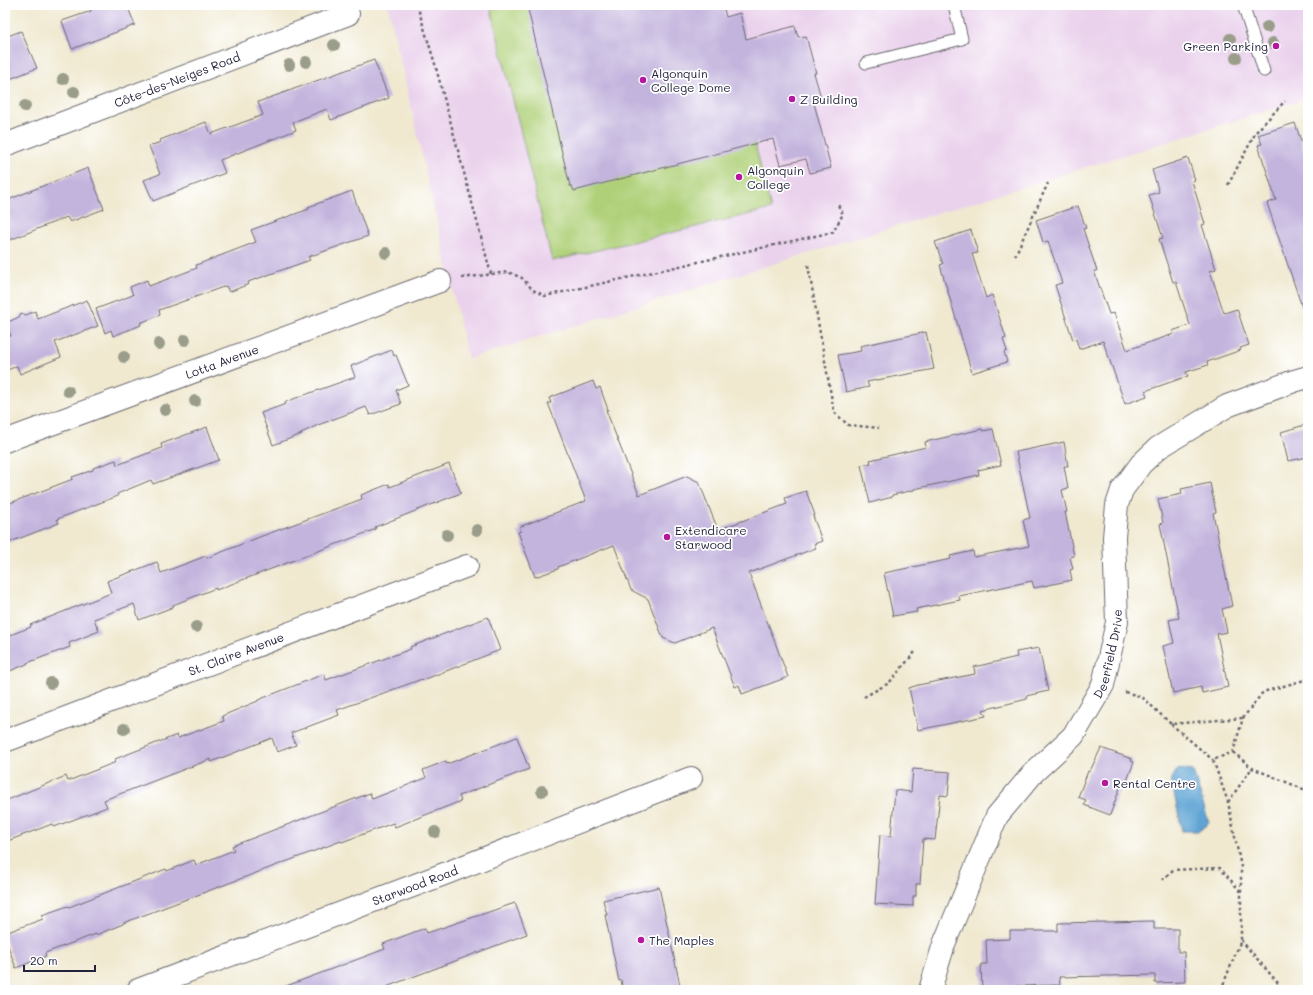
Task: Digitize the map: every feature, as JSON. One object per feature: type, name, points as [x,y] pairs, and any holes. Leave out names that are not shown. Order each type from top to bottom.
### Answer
[{"type":"street","name":"Côte-des-Neiges Road","points":[[5,145],[348,14]]},
{"type":"street","name":"Lotta Avenue","points":[[5,442],[440,281]]},
{"type":"street","name":"Deerfield Drive","points":[[930,990],[944,944],[997,816],[1034,772],[1073,736],[1103,685],[1118,622],[1114,537],[1117,505],[1122,490],[1141,464],[1158,448],[1177,436],[1227,406],[1308,377]]},
{"type":"street","name":"St. Claire Avenue","points":[[5,741],[467,566]]},
{"type":"street","name":"Starwood Road","points":[[138,990],[439,876],[691,778]]},
{"type":"lane","points":[[866,63],[962,39],[954,5]]},
{"type":"lane","points":[[1242,5],[1264,71]]},
{"type":"path","points":[[418,5],[491,274]]},
{"type":"path","points":[[1228,185],[1256,132],[1285,101]]},
{"type":"path","points":[[1014,256],[1048,183]]},
{"type":"path","points":[[440,281],[508,272],[522,278],[533,290],[545,296],[833,232],[843,214],[838,205]]},
{"type":"path","points":[[808,265],[834,412],[848,425],[879,428]]},
{"type":"path","points":[[864,697],[889,683],[915,652]]},
{"type":"path","points":[[1233,752],[1243,718],[1263,692],[1308,679]]},
{"type":"path","points":[[1103,685],[1142,698],[1213,760],[1228,802],[1241,867],[1242,940],[1221,990]]},
{"type":"path","points":[[1171,724],[1243,718]]},
{"type":"path","points":[[1213,760],[1233,752]]},
{"type":"path","points":[[1233,752],[1252,768],[1308,791]]},
{"type":"path","points":[[1228,802],[1252,768]]},
{"type":"path","points":[[1162,880],[1173,870],[1220,868],[1241,892]]},
{"type":"path","points":[[1242,940],[1284,990]]},
{"type":"shaded area","name":"Algonquin College","points":[[388,5],[1308,5],[1308,98],[468,359]]},
{"type":"green space","points":[[490,5],[721,5],[771,209],[552,261]]},
{"type":"water","points":[[1178,769],[1193,771],[1209,823],[1199,831],[1182,831],[1171,779]]},
{"type":"building","points":[[89,5],[127,5],[135,25],[72,49],[62,21],[91,11]]},
{"type":"building","name":"Algonquin College Dome","points":[[527,5],[723,5],[726,17],[740,13],[746,39],[795,26],[798,37],[806,36],[816,73],[814,73],[822,101],[814,103],[831,168],[810,173],[806,159],[780,165],[773,139],[574,191],[572,186],[570,186]]},
{"type":"building","points":[[21,31],[37,68],[5,81],[5,37]]},
{"type":"building","points":[[374,60],[389,98],[331,120],[327,109],[293,122],[296,130],[220,160],[225,173],[153,201],[144,180],[160,174],[149,146],[161,142],[160,140],[206,122],[211,134],[263,115],[258,102]]},
{"type":"building","points":[[1295,123],[1308,162],[1308,312],[1304,313],[1267,203],[1276,200],[1258,145],[1262,144],[1258,135]]},
{"type":"building","points":[[1188,158],[1195,180],[1192,181],[1205,224],[1202,225],[1216,269],[1210,271],[1224,313],[1237,309],[1249,345],[1240,348],[1241,350],[1207,362],[1208,365],[1186,372],[1188,376],[1145,391],[1147,396],[1125,404],[1103,341],[1079,349],[1076,339],[1073,340],[1055,285],[1062,283],[1048,241],[1043,242],[1036,220],[1078,206],[1086,228],[1083,229],[1097,271],[1094,271],[1109,314],[1114,313],[1127,350],[1174,334],[1172,331],[1190,325],[1176,282],[1173,282],[1159,239],[1163,238],[1149,195],[1159,192],[1152,170]]},
{"type":"building","points":[[88,168],[104,209],[70,222],[67,217],[5,242],[5,201]]},
{"type":"building","points":[[352,191],[368,236],[308,257],[310,260],[248,282],[249,284],[229,292],[226,286],[159,310],[160,315],[140,323],[141,325],[113,336],[111,330],[105,333],[96,309],[133,295],[130,287],[147,280],[149,286],[197,268],[196,265],[256,242],[251,230],[309,209],[308,207]]},
{"type":"building","points":[[971,230],[978,253],[972,254],[986,298],[992,295],[1006,338],[1003,339],[1007,351],[1004,352],[1007,362],[972,373],[940,265],[943,264],[935,242]]},
{"type":"building","points":[[87,300],[98,326],[55,342],[61,357],[20,374],[17,366],[5,371],[5,338],[11,336],[6,323],[19,317],[21,313],[26,315],[35,311],[38,319]]},
{"type":"building","points":[[926,332],[934,369],[867,382],[869,387],[846,392],[838,355],[861,351],[860,346]]},
{"type":"building","points":[[392,350],[394,356],[396,355],[408,385],[396,390],[401,404],[370,415],[366,407],[318,425],[301,433],[302,434],[273,445],[261,413],[286,404],[285,402],[355,377],[351,366]]},
{"type":"building","name":"Extendicare Starwood","points":[[593,381],[596,389],[600,387],[608,410],[606,410],[639,495],[687,476],[699,482],[718,530],[787,504],[785,498],[806,491],[815,515],[813,516],[822,541],[814,544],[816,548],[749,573],[788,677],[742,694],[739,685],[735,687],[712,628],[675,643],[663,638],[648,599],[631,590],[614,545],[558,567],[558,569],[535,577],[518,532],[521,531],[519,527],[586,501],[548,403],[551,403],[549,398]]},
{"type":"building","points":[[1308,424],[1308,457],[1288,461],[1281,432]]},
{"type":"building","points":[[207,427],[219,460],[153,484],[151,480],[117,494],[118,496],[57,519],[59,523],[5,544],[5,505],[73,479],[72,477],[93,470],[93,468],[116,460],[117,465],[162,448],[161,444]]},
{"type":"building","points":[[982,429],[983,431],[993,429],[1001,465],[978,470],[979,475],[914,489],[870,503],[861,465],[871,463],[870,460],[926,447],[925,442]]},
{"type":"building","points":[[1064,442],[1068,466],[1064,466],[1068,488],[1062,490],[1074,556],[1070,557],[1073,569],[1070,570],[1072,580],[1034,588],[1032,581],[959,596],[960,600],[916,609],[917,612],[893,616],[884,573],[951,559],[950,556],[973,551],[974,557],[1029,546],[1023,520],[1030,518],[1016,452]]},
{"type":"building","points":[[449,464],[461,493],[375,527],[376,529],[216,590],[216,588],[139,620],[134,604],[94,619],[99,631],[69,643],[70,647],[5,673],[5,637],[31,627],[30,625],[111,593],[107,581],[157,562],[161,573],[206,556],[207,558],[362,499],[361,495],[389,484],[390,487]]},
{"type":"building","points":[[1210,483],[1216,512],[1213,513],[1232,606],[1222,609],[1227,632],[1217,634],[1228,687],[1202,693],[1201,687],[1173,693],[1163,646],[1174,643],[1169,620],[1179,618],[1160,524],[1163,523],[1158,499],[1182,494],[1181,489]]},
{"type":"building","points":[[488,617],[500,650],[423,680],[422,679],[337,710],[339,715],[291,733],[296,745],[277,752],[272,738],[211,762],[211,759],[104,800],[107,807],[54,827],[52,824],[5,842],[5,801],[66,776],[68,781],[116,762],[115,759],[177,735],[178,738],[224,721],[222,716],[324,674],[326,680],[411,649],[410,647]]},
{"type":"building","points":[[1039,648],[1048,691],[1026,696],[1027,699],[983,710],[986,716],[918,730],[909,688],[975,674],[974,667],[1017,657],[1016,652]]},
{"type":"building","points":[[517,737],[529,769],[459,796],[461,801],[395,827],[393,823],[342,842],[341,841],[123,923],[96,935],[45,953],[46,956],[16,968],[5,938],[5,933],[43,919],[42,915],[68,906],[69,907],[166,869],[167,871],[194,860],[196,865],[234,850],[232,846],[370,793],[372,799],[426,778],[423,770],[446,761],[447,764]]},
{"type":"building","name":"Rental Centre","points":[[1101,748],[1132,759],[1131,761],[1134,762],[1125,786],[1121,785],[1110,815],[1084,805],[1086,800],[1078,797],[1088,771],[1090,771]]},
{"type":"building","points":[[913,769],[950,772],[948,796],[940,795],[935,840],[923,839],[920,884],[916,884],[916,896],[913,896],[913,906],[875,904],[880,835],[891,836],[895,790],[911,792]]},
{"type":"building","name":"The Maples","points":[[659,887],[681,990],[623,990],[621,980],[619,981],[603,900]]},
{"type":"building","points":[[515,903],[527,934],[378,990],[282,990],[281,988],[385,949],[383,944],[425,928],[427,933]]},
{"type":"building","points":[[1154,921],[1154,929],[1178,929],[1178,952],[1184,952],[1185,982],[1155,983],[1155,975],[1059,977],[1060,985],[1012,986],[1012,990],[982,990],[981,964],[987,964],[986,940],[1010,939],[1010,931],[1058,931],[1058,923]]},
{"type":"place","name":"Green Parking","points":[[1276,46]]},
{"type":"place","name":"Algonquin College Dome","points":[[643,80]]},
{"type":"place","name":"Z Building","points":[[792,99]]},
{"type":"place","name":"Algonquin College","points":[[739,177]]},
{"type":"place","name":"Extendicare Starwood","points":[[667,537]]},
{"type":"place","name":"Rental Centre","points":[[1105,783]]},
{"type":"place","name":"The Maples","points":[[641,940]]}]
